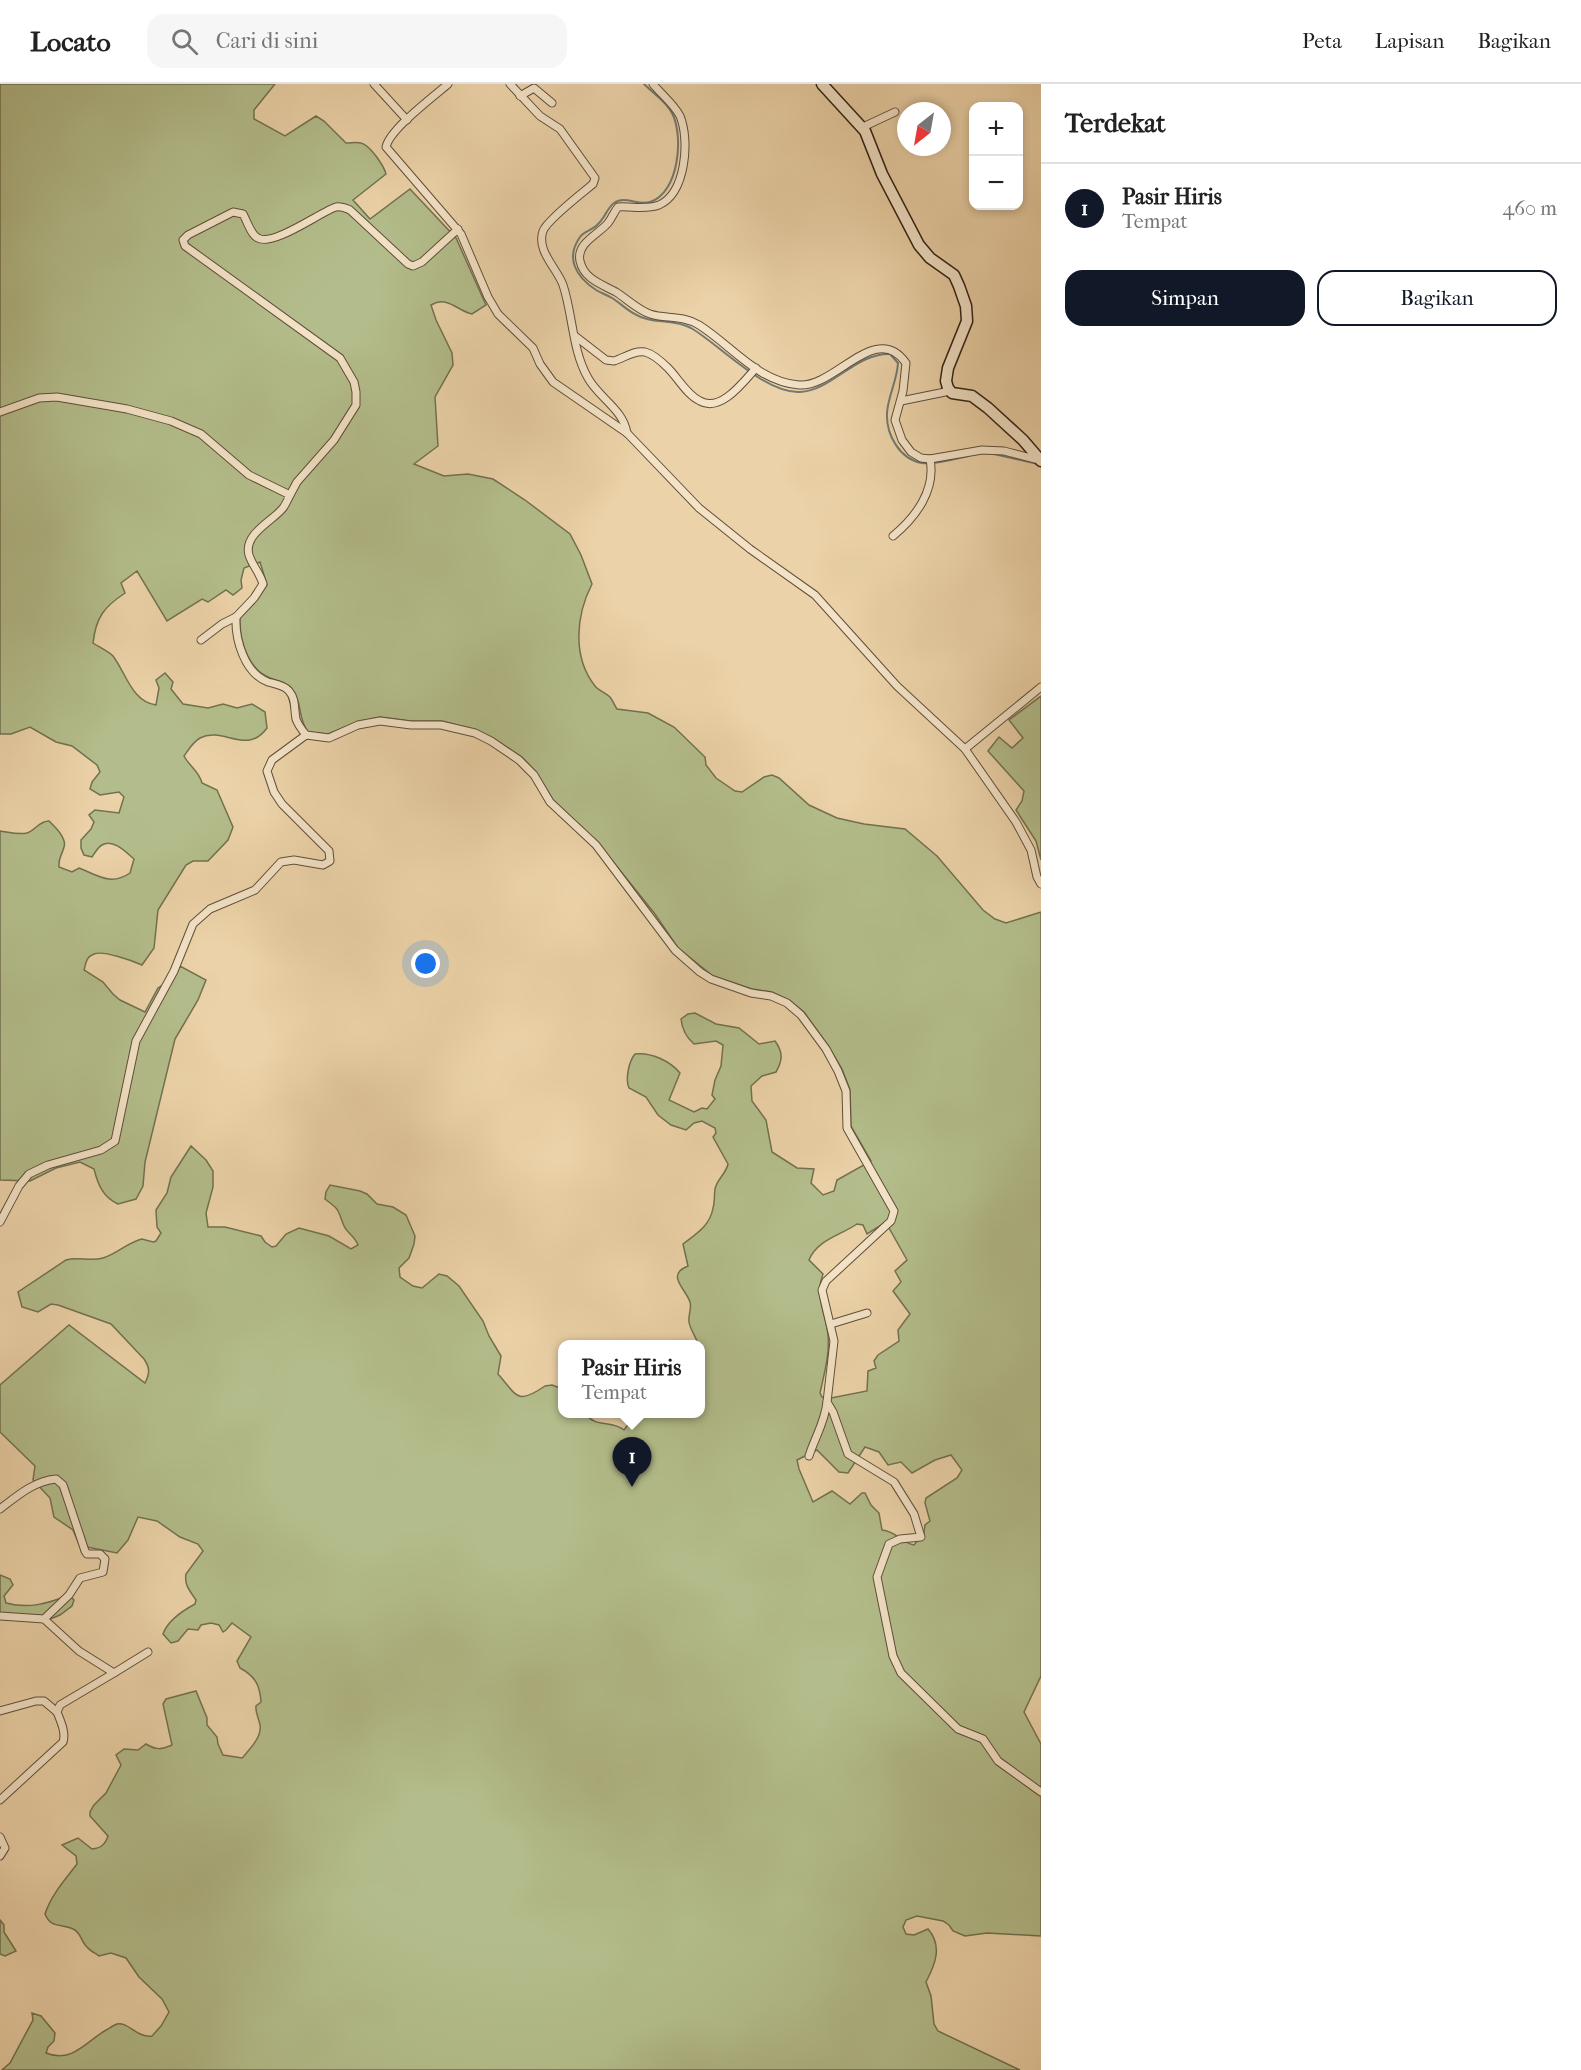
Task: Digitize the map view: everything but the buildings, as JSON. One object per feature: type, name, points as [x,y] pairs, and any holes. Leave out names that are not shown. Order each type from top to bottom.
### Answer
[{"type":"street","points":[[374,84],[407,120]]},
{"type":"street","points":[[448,84],[407,120],[388,140],[386,147],[458,229],[488,297],[498,314],[533,348],[540,364],[553,382],[627,433],[699,508],[750,549],[816,595],[897,686],[964,749],[1021,832],[1031,850],[1037,877],[1041,884]]},
{"type":"street","points":[[510,84],[540,116],[560,129],[595,178],[593,184],[546,226],[542,237],[543,249],[564,287],[582,363],[589,379],[624,420],[627,433]]},
{"type":"street","points":[[653,84],[673,106],[683,127],[686,151],[674,192],[663,203],[656,206],[618,207],[610,221],[582,248],[579,257],[582,268],[590,278],[649,314],[696,323],[753,370],[785,383],[807,385],[816,382],[864,353],[888,348],[895,351],[906,363],[901,401],[895,420],[902,440],[917,456],[931,463],[982,450],[1004,451],[1041,461]]},
{"type":"street","points":[[822,84],[863,128],[882,174],[919,246],[930,258],[954,276],[966,306],[967,321],[948,368],[946,381],[950,391]]},
{"type":"street","points":[[520,96],[534,88],[552,103]]},
{"type":"street","points":[[863,128],[895,112]]},
{"type":"street","points":[[201,640],[222,624],[236,617],[254,598],[263,584],[249,555],[249,542],[284,507],[297,482],[334,440],[356,405],[357,392],[340,357],[185,246],[183,240],[188,235],[233,212],[243,214],[249,226],[261,239],[270,238],[304,225],[336,207],[342,207],[350,210],[412,266],[422,262],[458,229]]},
{"type":"street","points":[[575,336],[606,360],[614,361],[642,351],[649,354],[663,363],[700,402],[708,404],[721,401],[753,370]]},
{"type":"street","points":[[901,401],[950,391],[972,396],[1023,440],[1041,461]]},
{"type":"street","points":[[0,412],[39,398],[57,397],[127,409],[171,421],[201,434],[249,475],[290,495]]},
{"type":"street","points":[[893,536],[917,513],[932,479],[931,463]]},
{"type":"street","points":[[236,617],[238,638],[248,664],[261,678],[285,687],[291,692],[296,719],[306,735]]},
{"type":"street","points":[[964,749],[1041,687]]},
{"type":"street","points":[[0,1222],[19,1186],[29,1174],[48,1165],[101,1150],[115,1141],[136,1041],[174,971],[193,924],[210,909],[255,890],[281,862],[294,860],[323,865],[330,861],[329,851],[282,804],[274,792],[267,771],[272,760],[306,735],[328,738],[358,725],[380,721],[411,725],[441,725],[475,733],[519,760],[534,774],[550,802],[596,845],[675,950],[711,979],[751,993],[771,996],[787,1003],[801,1015],[826,1049],[838,1071],[846,1090],[847,1128],[894,1211],[891,1221],[823,1286],[834,1341],[825,1416],[809,1456]]},
{"type":"street","points":[[831,1324],[867,1313]]},
{"type":"street","points":[[827,1402],[848,1454],[894,1482],[914,1514],[921,1537],[900,1539],[889,1544],[878,1577],[893,1656],[901,1673],[958,1729],[983,1739],[998,1761],[1041,1792]]},
{"type":"street","points":[[0,1509],[32,1486],[56,1479],[63,1485],[85,1551],[87,1554],[100,1554],[105,1559],[103,1572],[81,1578],[69,1595],[44,1618]]},
{"type":"street","points":[[0,1616],[44,1618],[80,1651],[114,1673]]},
{"type":"street","points":[[57,1712],[63,1702],[148,1652]]},
{"type":"street","points":[[0,1711],[44,1701],[57,1712],[64,1737],[63,1742],[0,1800]]},
{"type":"street","points":[[0,1837],[5,1848],[0,1856]]},
{"type":"green space","points":[[0,84],[275,84],[254,110],[254,119],[285,136],[316,116],[346,143],[361,143],[376,156],[386,174],[353,200],[370,219],[410,189],[456,238],[486,305],[472,314],[447,303],[437,302],[431,305],[452,353],[453,365],[435,397],[438,446],[414,464],[444,476],[468,474],[493,479],[570,534],[592,584],[582,609],[579,636],[583,662],[595,686],[610,697],[617,709],[648,713],[674,727],[705,757],[706,765],[716,778],[735,791],[742,792],[764,777],[772,775],[779,778],[809,805],[837,818],[905,829],[937,856],[983,910],[995,919],[1006,923],[1041,912],[1041,1676],[1024,1712],[1041,1744],[1041,1936],[987,1933],[965,1936],[953,1931],[943,1921],[917,1916],[906,1920],[903,1927],[906,1934],[914,1935],[928,1929],[933,1935],[936,1956],[926,1982],[931,1996],[934,2024],[938,2031],[1020,2070],[2,2070],[10,2063],[33,2020],[32,2013],[41,2016],[55,2033],[54,2041],[46,2053],[56,2056],[72,2053],[117,2024],[125,2025],[147,2036],[152,2036],[161,2026],[169,2012],[162,1999],[139,1977],[126,1958],[111,1953],[99,1956],[85,1945],[76,1930],[53,1924],[47,1919],[45,1914],[51,1900],[77,1864],[76,1856],[62,1845],[78,1838],[92,1849],[104,1844],[108,1836],[90,1816],[90,1812],[106,1793],[121,1765],[116,1755],[124,1749],[138,1750],[146,1744],[159,1749],[172,1745],[163,1704],[166,1699],[196,1691],[207,1718],[207,1725],[217,1737],[223,1755],[242,1758],[255,1743],[259,1734],[260,1725],[256,1706],[261,1702],[256,1682],[240,1668],[237,1661],[251,1637],[232,1623],[223,1632],[219,1625],[211,1623],[201,1625],[198,1630],[188,1629],[178,1641],[171,1643],[163,1634],[172,1620],[195,1604],[196,1600],[188,1588],[186,1574],[203,1551],[198,1544],[180,1537],[157,1521],[138,1517],[128,1540],[117,1553],[82,1546],[73,1530],[54,1517],[50,1498],[33,1480],[35,1466],[0,1432],[0,1385],[69,1325],[145,1383],[148,1373],[144,1359],[111,1324],[58,1305],[51,1304],[38,1312],[22,1307],[18,1292],[66,1260],[98,1259],[142,1239],[156,1241],[161,1233],[157,1227],[156,1210],[167,1193],[171,1177],[191,1146],[206,1160],[213,1171],[213,1187],[206,1213],[208,1227],[225,1227],[261,1236],[272,1247],[276,1246],[286,1234],[299,1228],[329,1236],[351,1249],[358,1245],[357,1242],[345,1228],[336,1208],[325,1199],[330,1185],[360,1191],[367,1194],[377,1204],[393,1207],[406,1215],[415,1236],[409,1258],[399,1268],[400,1277],[413,1286],[422,1288],[439,1274],[447,1276],[459,1286],[483,1321],[501,1356],[498,1374],[514,1392],[522,1397],[545,1386],[558,1387],[558,1418],[590,1418],[624,1430],[633,1418],[705,1418],[705,1340],[696,1340],[689,1319],[690,1302],[677,1278],[681,1270],[688,1266],[683,1244],[702,1229],[709,1220],[714,1206],[716,1185],[728,1164],[713,1137],[716,1133],[715,1128],[702,1121],[694,1123],[686,1130],[671,1125],[658,1115],[646,1097],[629,1088],[628,1070],[635,1054],[654,1056],[666,1061],[676,1069],[680,1073],[669,1100],[694,1112],[702,1108],[707,1109],[715,1099],[712,1095],[721,1066],[723,1045],[716,1041],[694,1044],[685,1033],[681,1019],[688,1014],[695,1013],[716,1024],[739,1028],[759,1044],[775,1041],[781,1056],[776,1072],[762,1076],[751,1086],[752,1101],[766,1120],[772,1152],[797,1168],[814,1169],[811,1183],[823,1195],[834,1191],[837,1180],[871,1161],[851,1126],[850,1090],[842,1069],[804,1012],[789,1000],[772,992],[752,989],[713,976],[678,948],[655,914],[598,843],[553,800],[536,772],[522,757],[476,730],[442,721],[411,721],[380,717],[357,722],[328,734],[308,732],[298,701],[291,688],[259,671],[249,659],[243,643],[240,618],[267,585],[260,562],[244,568],[242,588],[233,595],[226,590],[208,602],[202,599],[167,621],[137,571],[121,583],[125,593],[102,613],[94,634],[93,643],[113,656],[135,693],[148,703],[156,705],[159,688],[156,680],[165,673],[173,682],[171,689],[183,704],[208,708],[223,704],[237,708],[252,704],[265,712],[267,728],[251,740],[209,735],[200,738],[191,746],[184,756],[199,775],[202,783],[217,790],[233,827],[228,840],[208,861],[193,861],[186,865],[158,910],[154,948],[142,965],[98,953],[89,957],[85,965],[84,970],[103,982],[120,1000],[145,1012],[158,988],[174,978],[180,966],[206,980],[198,1000],[175,1039],[145,1162],[143,1186],[136,1199],[118,1204],[108,1198],[102,1190],[94,1169],[80,1162],[56,1168],[30,1181],[0,1180],[0,831],[27,833],[43,822],[49,821],[64,840],[59,867],[72,872],[79,868],[99,877],[117,879],[130,873],[134,859],[111,843],[101,846],[92,857],[84,855],[81,848],[81,840],[94,822],[89,815],[95,810],[119,813],[124,797],[119,792],[100,795],[90,789],[92,782],[100,772],[97,765],[72,746],[56,742],[30,727],[11,734],[0,734]],"holes":[[[857,1224],[863,1225],[867,1234],[883,1224],[889,1228],[907,1260],[895,1271],[901,1282],[893,1291],[910,1314],[898,1330],[899,1341],[878,1355],[874,1361],[876,1368],[868,1371],[867,1391],[831,1398],[822,1397],[820,1393],[828,1349],[827,1327],[820,1297],[823,1274],[809,1260],[823,1243]],[[865,1447],[879,1452],[888,1465],[901,1462],[912,1473],[935,1460],[951,1455],[962,1470],[957,1478],[926,1498],[925,1503],[930,1521],[925,1525],[924,1533],[914,1545],[882,1530],[879,1513],[871,1505],[865,1493],[850,1504],[832,1491],[813,1502],[797,1460],[817,1450],[839,1472],[848,1473]]]},
{"type":"green space","points":[[1041,696],[1041,860],[1036,841],[1016,810],[1022,801],[1024,791],[988,751],[999,737],[1012,748],[1023,738],[1009,720]]},
{"type":"green space","points":[[0,1575],[10,1579],[13,1585],[4,1596],[6,1603],[22,1606],[38,1605],[69,1595],[74,1600],[72,1606],[60,1615],[43,1622],[0,1618]]},
{"type":"green space","points":[[0,1920],[4,1925],[4,1932],[16,1951],[5,1956],[0,1954]]},
{"type":"waterway","points":[[644,84],[666,105],[676,123],[678,149],[673,176],[660,197],[645,203],[618,201],[612,205],[596,226],[582,235],[573,252],[573,260],[583,279],[596,290],[642,318],[691,328],[758,377],[786,391],[812,390],[866,359],[890,354],[898,363],[887,421],[892,437],[901,451],[914,461],[922,463],[968,456]]},
{"type":"waterway","points":[[994,454],[1038,464]]},
{"type":"place","name":"Pasir Hiris","points":[[632,1487]]}]
